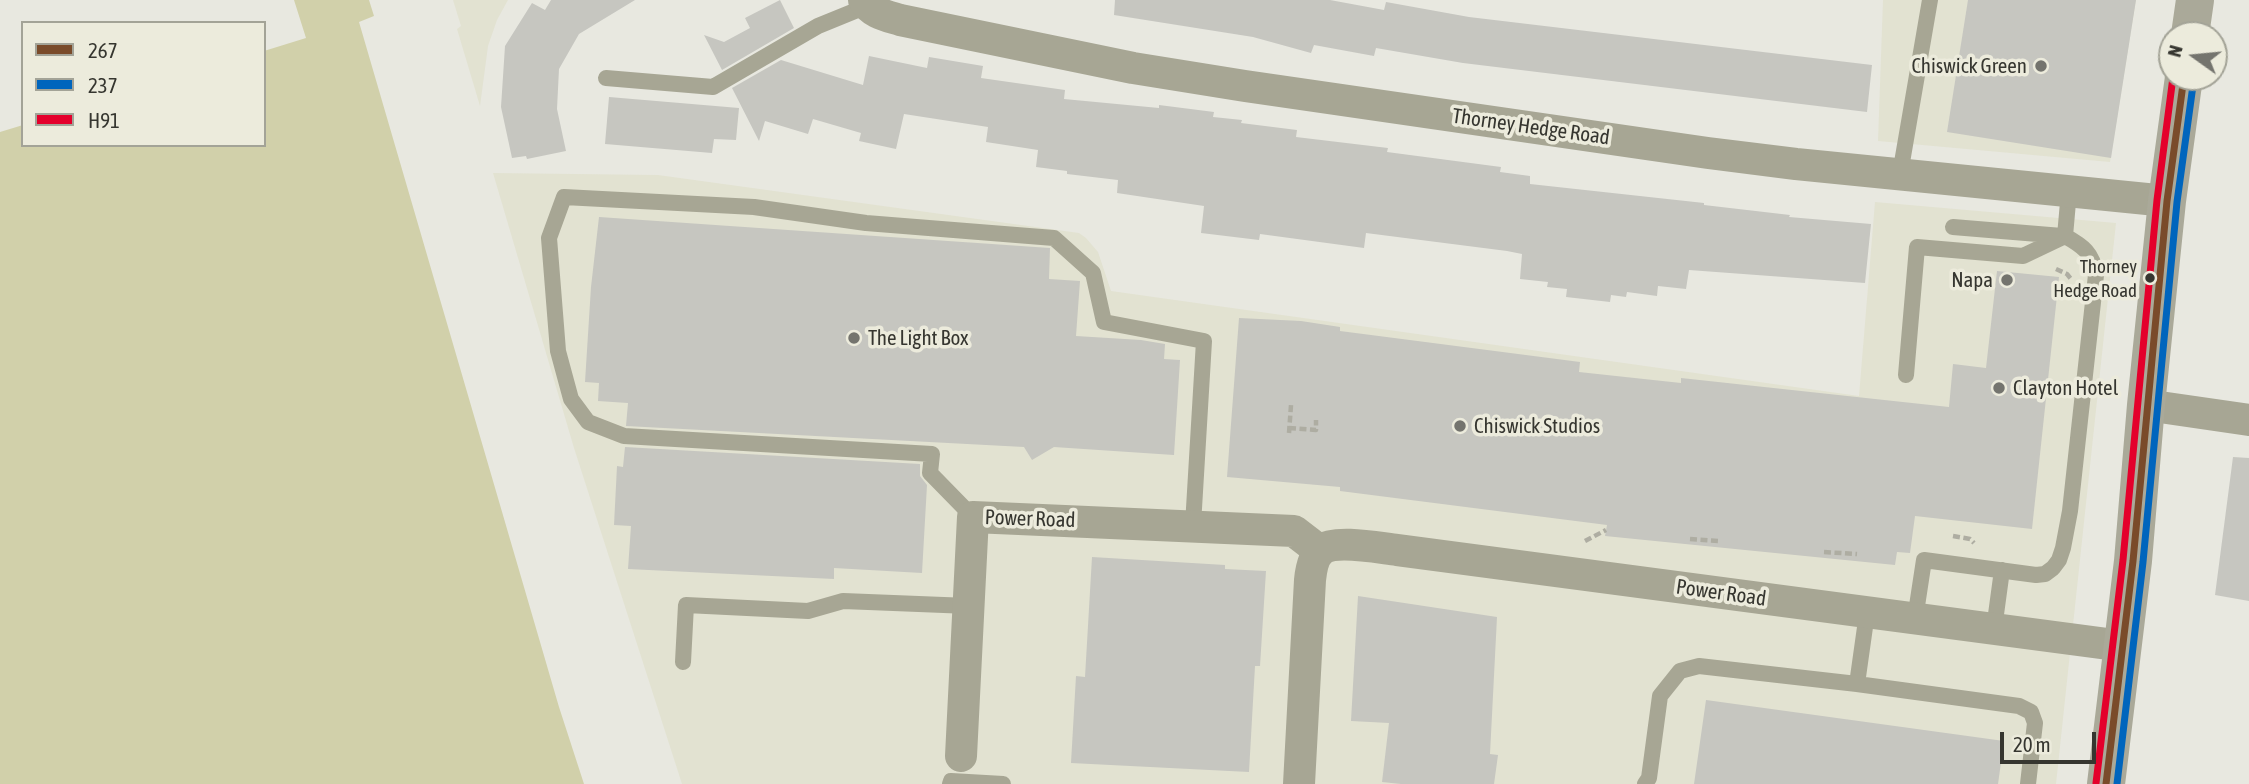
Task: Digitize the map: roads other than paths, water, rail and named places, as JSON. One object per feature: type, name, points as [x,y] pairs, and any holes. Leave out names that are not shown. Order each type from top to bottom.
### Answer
[{"type":"main road","points":[[2192,21],[2195,0]]},
{"type":"main road","points":[[2106,784],[2133,561],[2167,201],[2182,91]]},
{"type":"street","name":"Thorney Hedge Road","points":[[865,3],[882,15],[900,20],[1133,68],[1245,86],[1708,153],[2167,201]]},
{"type":"street","points":[[2146,405],[2249,419]]},
{"type":"street","name":"Power Road","points":[[956,770],[973,517],[1294,531],[1320,551],[1339,545],[1397,550],[2123,646]]},
{"type":"street","points":[[1299,784],[1311,568],[1320,551]]},
{"type":"lane","points":[[1900,174],[1930,0]]},
{"type":"lane","points":[[606,78],[713,87],[818,26],[865,3]]},
{"type":"lane","points":[[2065,236],[2069,191]]},
{"type":"lane","points":[[973,517],[930,473],[932,454],[624,436],[588,422],[571,399],[558,351],[549,238],[564,197],[754,207],[866,223],[1054,238],[1093,274],[1104,322],[1204,341],[1193,525]]},
{"type":"lane","points":[[1915,619],[1924,560],[2036,575],[2045,574],[2059,560],[2070,511],[2096,275],[2092,257],[2087,250],[2065,236],[1953,227]]},
{"type":"lane","points":[[1906,375],[1917,247],[2023,256],[2065,236]]},
{"type":"lane","points":[[1994,629],[2002,570]]},
{"type":"lane","points":[[683,662],[686,605],[808,611],[843,601],[969,606]]},
{"type":"lane","points":[[1857,684],[1867,612]]},
{"type":"lane","points":[[1645,784],[1649,778],[1660,696],[1680,671],[1699,666],[2019,706],[2031,712],[2035,723],[2028,784]]},
{"type":"lane","points":[[956,770],[951,781],[1003,784]]},
{"type":"place","name":"Chiswick Green","points":[[2041,66]]},
{"type":"place","name":"Thorney Hedge Road","points":[[2150,278]]},
{"type":"place","name":"Napa","points":[[2007,280]]},
{"type":"place","name":"The Light Box","points":[[854,338]]},
{"type":"place","name":"Clayton Hotel","points":[[1999,388]]},
{"type":"place","name":"Chiswick Studios","points":[[1460,426]]}]
